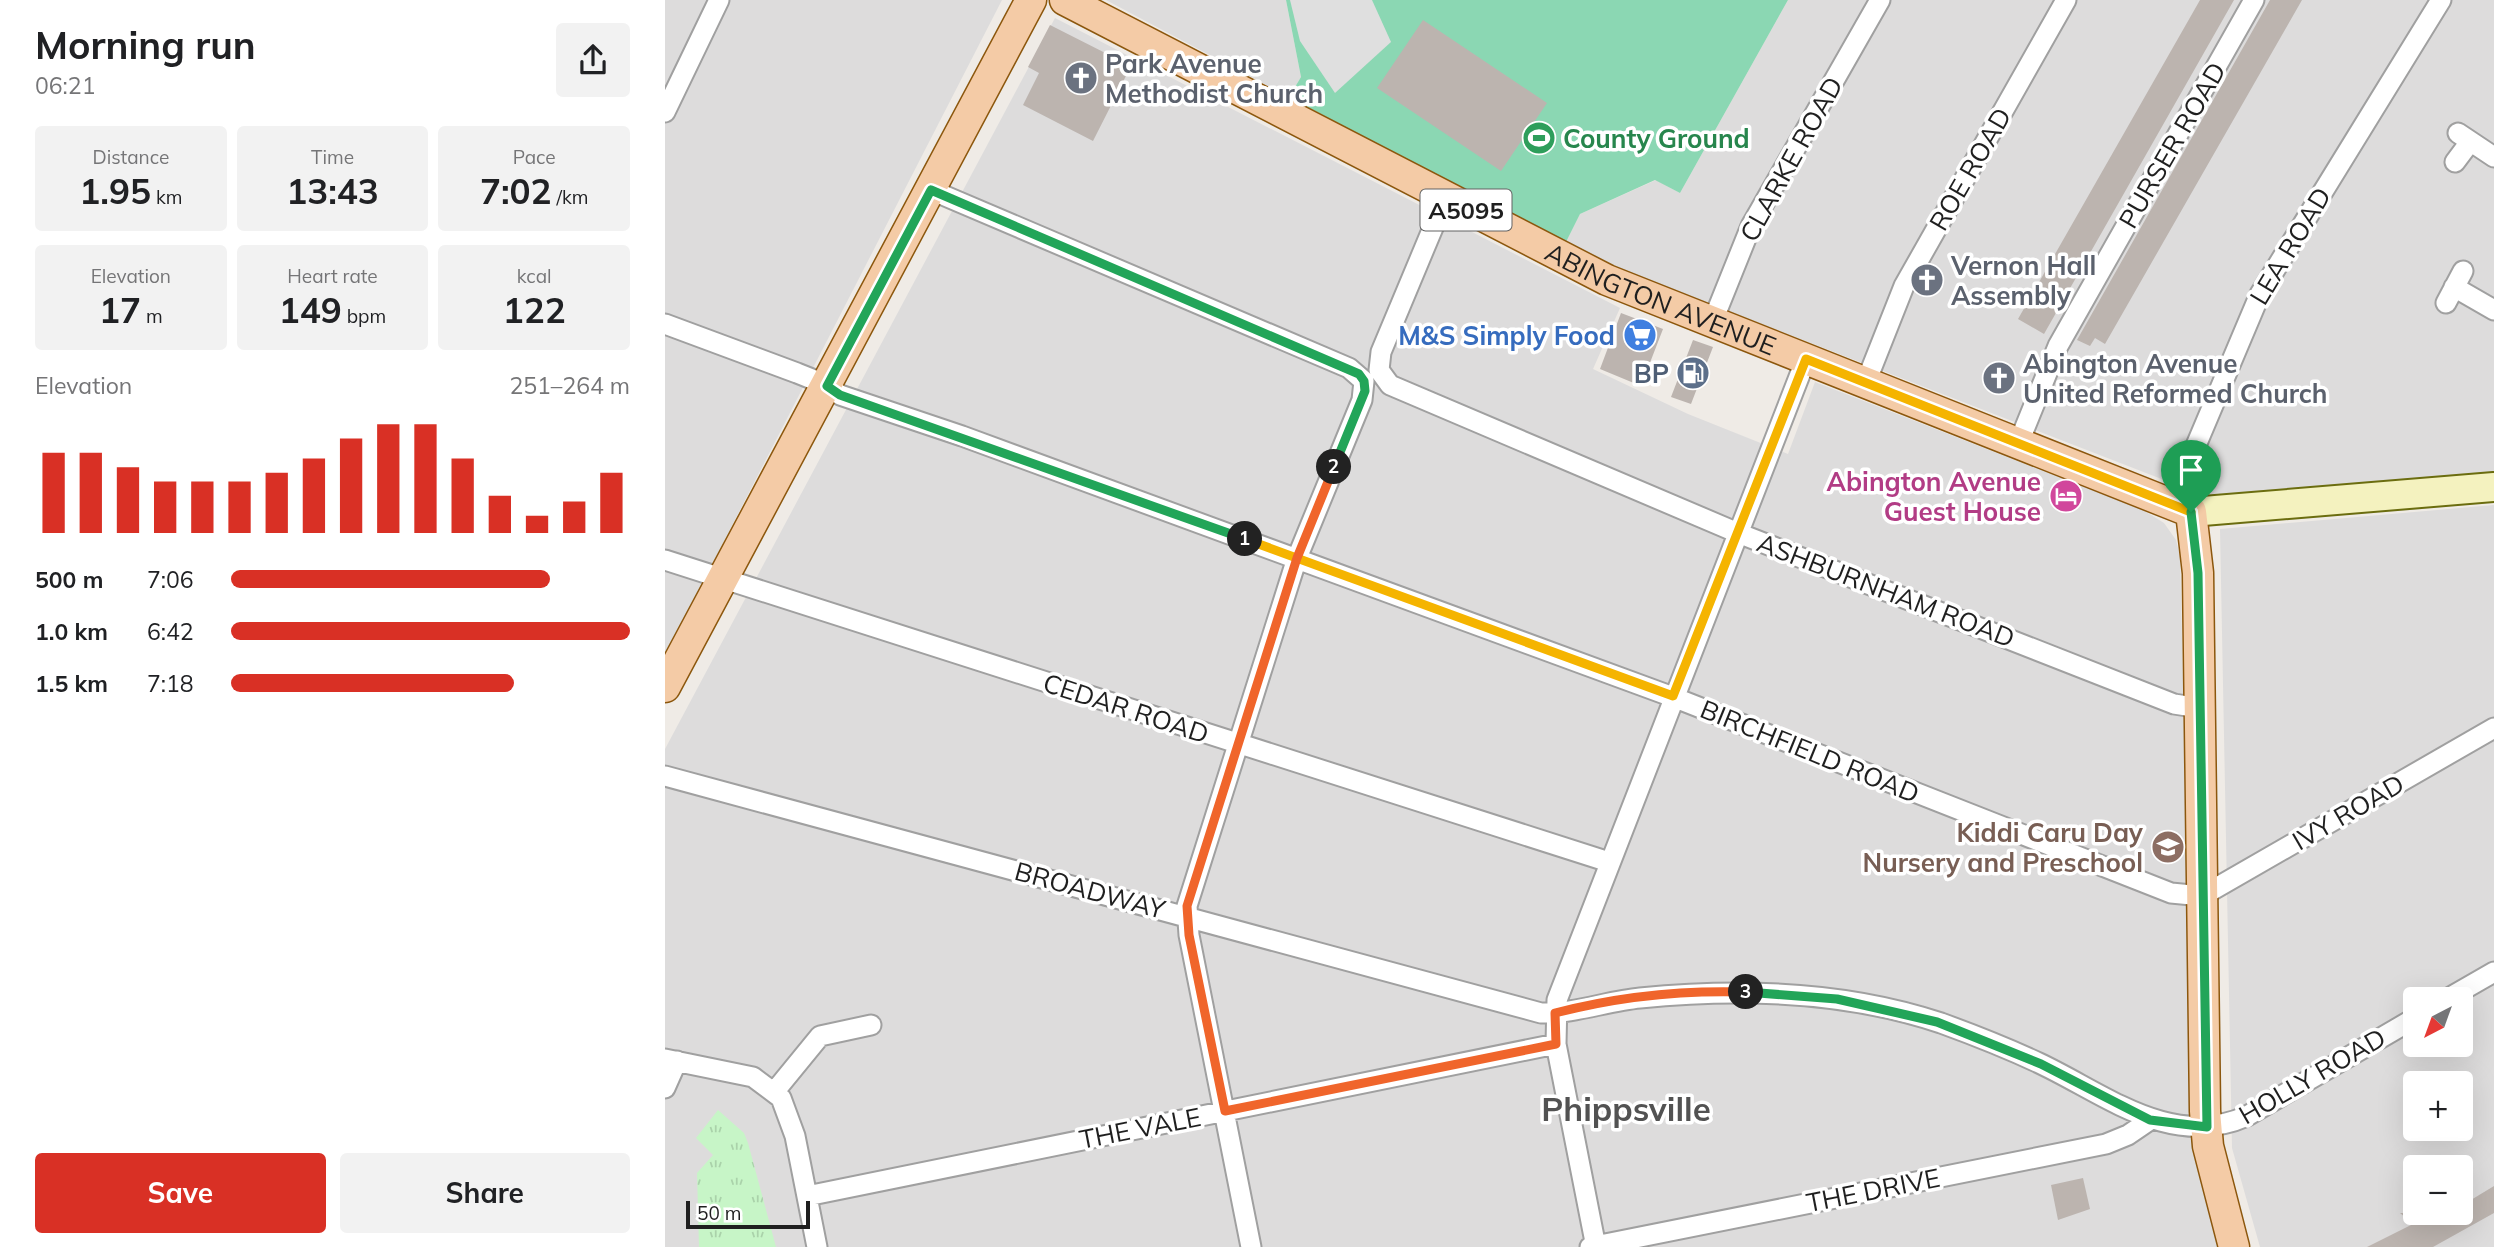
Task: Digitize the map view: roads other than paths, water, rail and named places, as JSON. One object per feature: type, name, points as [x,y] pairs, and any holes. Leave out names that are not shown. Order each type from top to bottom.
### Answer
[{"type":"main road","points":[[1014,34],[1018,0]]},
{"type":"main road","points":[[665,687],[1031,0]]},
{"type":"main road","points":[[1014,34],[1030,17],[1044,9],[1076,3]]},
{"type":"main road","name":"ABINGTON AVENUE","points":[[1076,3],[1445,199],[1607,281],[2191,512],[2494,487]]},
{"type":"main road","points":[[2191,512],[2198,573],[2207,1127],[2234,1247]]},
{"type":"street","points":[[665,112],[719,0]]},
{"type":"street","name":"CLARKE ROAD","points":[[1712,323],[1751,226],[1880,0]]},
{"type":"street","name":"ROE ROAD","points":[[1866,382],[1904,286],[2066,0]]},
{"type":"street","name":"PURSER ROAD","points":[[2019,442],[2058,346],[2254,0]]},
{"type":"street","name":"LEA ROAD","points":[[2191,512],[2189,470],[2192,456],[2250,314],[2441,0]]},
{"type":"street","points":[[2455,162],[2464,138],[2494,157]]},
{"type":"street","name":"ASHBURNHAM ROAD","points":[[931,190],[1738,533],[2174,704],[2200,708]]},
{"type":"street","points":[[1251,1247],[1185,916],[1297,558],[1362,400],[1379,370],[1381,352],[1445,199]]},
{"type":"street","points":[[2454,287],[2494,310]]},
{"type":"street","name":"BIRCHFIELD ROAD","points":[[665,324],[827,386],[840,395],[962,436],[1673,696],[2171,893],[2202,896]]},
{"type":"street","points":[[1594,1247],[1556,1044],[1555,1013],[1560,989],[1806,359]]},
{"type":"street","name":"CEDAR ROAD","points":[[665,560],[1609,862]]},
{"type":"street","name":"IVY ROAD","points":[[2202,896],[2494,728]]},
{"type":"street","name":"BROADWAY","points":[[665,776],[1528,1010],[1555,1013],[1619,1000],[1680,994],[1740,992],[1837,999],[1937,1022],[1988,1040],[2150,1120],[2207,1127]]},
{"type":"street","points":[[2468,987],[2494,972]]},
{"type":"street","points":[[775,1091],[820,1037],[871,1025]]},
{"type":"street","name":"HOLLY ROAD","points":[[2207,1127],[2228,1124],[2247,1116],[2403,1025]]},
{"type":"street","name":"THE VALE","points":[[807,1196],[1556,1044]]},
{"type":"street","points":[[665,1088],[671,1060],[753,1077],[775,1091],[790,1119],[817,1247]]},
{"type":"street","name":"THE DRIVE","points":[[1594,1247],[2106,1143],[2128,1135],[2150,1120]]},
{"type":"place","name":"Park Avenue Methodist Church","points":[[1081,78]]},
{"type":"place","name":"County Ground","points":[[1539,138]]},
{"type":"place","name":"Vernon Hall Assembly","points":[[1927,280]]},
{"type":"place","name":"M&S Simply Food","points":[[1640,335]]},
{"type":"place","name":"BP","points":[[1693,373]]},
{"type":"place","name":"Abington Avenue United Reformed Church","points":[[1999,378]]},
{"type":"place","name":"Abington Avenue Guest House","points":[[2066,496]]},
{"type":"place","name":"Kiddi Caru Day Nursery and Preschool","points":[[2168,847]]},
{"type":"district","name":"Phippsville","points":[[1626,1108]]}]
